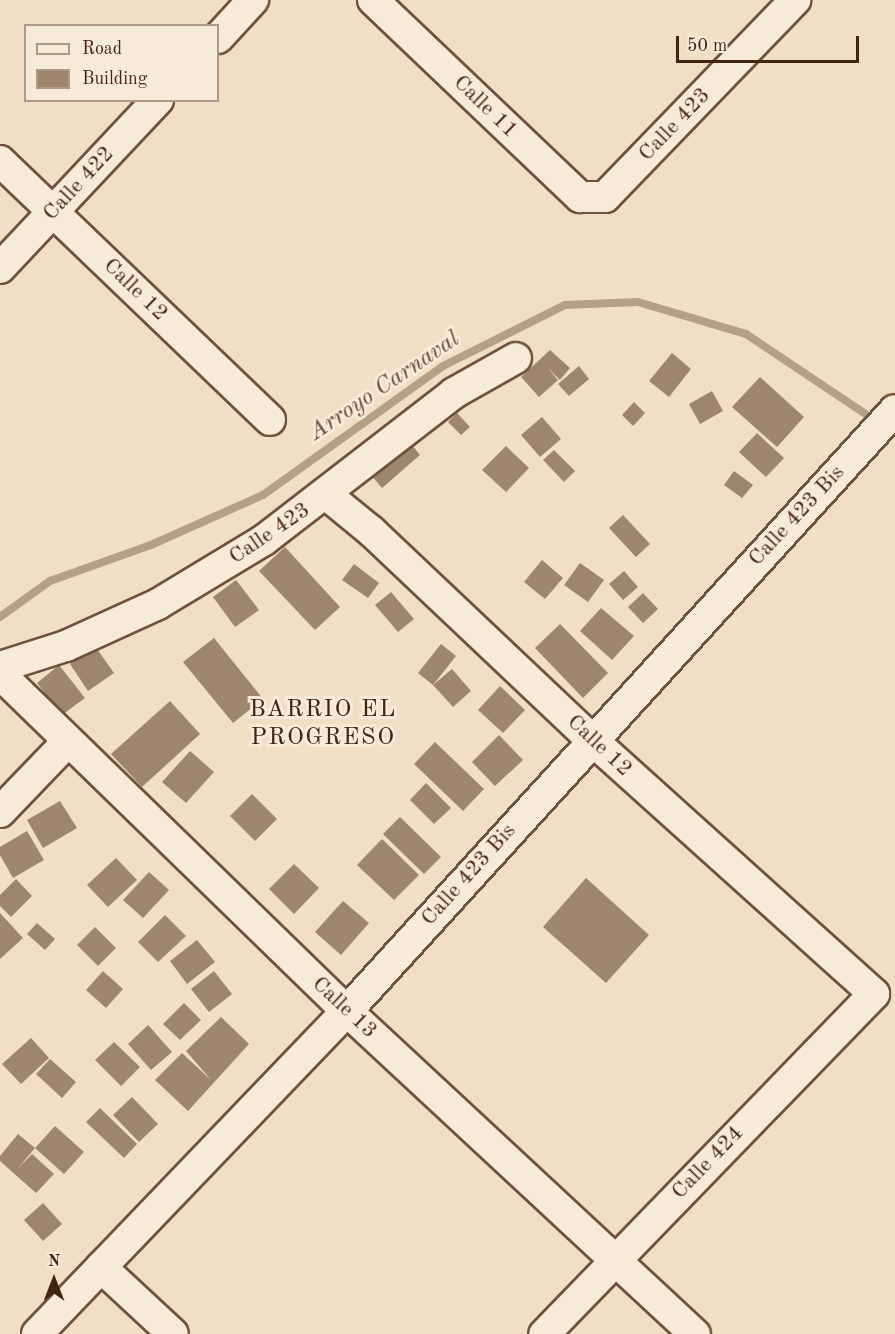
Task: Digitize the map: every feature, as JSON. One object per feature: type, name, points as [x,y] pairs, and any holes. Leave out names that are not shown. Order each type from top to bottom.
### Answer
[{"type":"street","points":[[219,37],[253,0]]},
{"type":"street","name":"Calle 11","points":[[373,0],[580,197],[605,197]]},
{"type":"street","name":"Calle 423","points":[[605,197],[795,0]]},
{"type":"street","name":"Calle 422","points":[[0,268],[156,102]]},
{"type":"street","name":"Calle 12","points":[[0,160],[270,420]]},
{"type":"street","name":"Calle 423","points":[[0,667],[66,646],[158,604],[264,540],[327,495],[454,393],[516,358]]},
{"type":"street","name":"Calle 423 Bis","points":[[37,1334],[347,1011],[591,740],[895,410]]},
{"type":"street","name":"Calle 12","points":[[327,495],[371,531],[591,740],[873,994]]},
{"type":"street","name":"Calle 13","points":[[0,674],[347,1011],[696,1334]]},
{"type":"street","points":[[0,812],[68,741]]},
{"type":"street","name":"Calle 424","points":[[544,1334],[873,994]]},
{"type":"street","points":[[101,1267],[173,1334]]},
{"type":"building","points":[[550,350],[570,368],[560,380],[547,367],[558,380],[539,397],[521,377]]},
{"type":"building","points":[[672,353],[691,369],[669,397],[649,381]]},
{"type":"building","points":[[579,366],[589,379],[569,396],[558,384]]},
{"type":"building","points":[[760,377],[804,417],[777,447],[732,407]]},
{"type":"building","points":[[712,391],[723,411],[700,424],[689,404]]},
{"type":"building","points":[[634,402],[645,413],[633,426],[622,415]]},
{"type":"building","points":[[457,413],[470,427],[461,435],[448,422]]},
{"type":"building","points":[[542,417],[561,439],[540,457],[521,435]]},
{"type":"building","points":[[757,433],[784,458],[766,477],[739,452]]},
{"type":"building","points":[[404,435],[420,455],[382,488],[365,468]]},
{"type":"building","points":[[506,446],[529,468],[506,492],[482,470]]},
{"type":"building","points":[[554,450],[575,471],[564,482],[543,460]]},
{"type":"building","points":[[734,471],[753,485],[742,498],[724,485]]},
{"type":"building","points":[[623,515],[650,544],[636,557],[609,528]]},
{"type":"building","points":[[285,547],[340,607],[315,630],[259,571]]},
{"type":"building","points":[[542,560],[563,578],[545,599],[524,582]]},
{"type":"building","points":[[580,563],[604,580],[588,602],[564,585]]},
{"type":"building","points":[[354,564],[379,583],[368,598],[342,580]]},
{"type":"building","points":[[624,571],[638,587],[623,600],[609,584]]},
{"type":"building","points":[[236,580],[259,610],[235,627],[213,597]]},
{"type":"building","points":[[391,592],[414,619],[398,632],[375,605]]},
{"type":"building","points":[[643,593],[658,609],[643,623],[628,607]]},
{"type":"building","points":[[601,608],[634,636],[612,660],[580,631]]},
{"type":"building","points":[[560,624],[608,673],[583,698],[535,648]]},
{"type":"building","points":[[214,638],[263,699],[233,723],[183,662]]},
{"type":"building","points":[[441,644],[456,656],[433,685],[418,673]]},
{"type":"building","points":[[95,646],[114,673],[88,691],[70,664]]},
{"type":"building","points":[[59,665],[85,698],[62,715],[37,683]]},
{"type":"building","points":[[452,669],[471,691],[453,707],[433,685]]},
{"type":"building","points":[[500,686],[525,710],[503,733],[478,710]]},
{"type":"building","points":[[170,701],[200,734],[142,787],[111,754]]},
{"type":"building","points":[[499,735],[523,760],[495,786],[472,762]]},
{"type":"building","points":[[435,742],[484,789],[463,811],[414,764]]},
{"type":"building","points":[[190,751],[214,772],[186,803],[162,782]]},
{"type":"building","points":[[426,783],[451,808],[434,824],[410,800]]},
{"type":"building","points":[[252,794],[277,819],[255,841],[230,816]]},
{"type":"building","points":[[60,801],[77,828],[43,848],[27,820]]},
{"type":"building","points":[[400,817],[441,857],[424,874],[383,834]]},
{"type":"building","points":[[27,831],[44,860],[13,878],[0,855],[0,847]]},
{"type":"building","points":[[382,839],[419,875],[394,900],[357,865]]},
{"type":"building","points":[[116,858],[137,880],[108,907],[87,885]]},
{"type":"building","points":[[294,864],[319,888],[294,914],[269,889]]},
{"type":"building","points":[[149,872],[169,890],[143,918],[123,900]]},
{"type":"building","points":[[586,878],[649,935],[606,983],[543,927]]},
{"type":"building","points":[[16,879],[32,896],[11,917],[0,906],[0,895]]},
{"type":"building","points":[[343,901],[369,923],[341,955],[315,932]]},
{"type":"building","points":[[0,913],[23,938],[0,959]]},
{"type":"building","points":[[165,915],[186,936],[158,962],[138,942]]},
{"type":"building","points":[[37,923],[55,939],[45,950],[27,934]]},
{"type":"building","points":[[95,927],[116,948],[98,966],[77,945]]},
{"type":"building","points":[[197,940],[215,962],[187,984],[170,961]]},
{"type":"building","points":[[103,971],[123,989],[106,1008],[86,990]]},
{"type":"building","points":[[214,971],[232,994],[209,1012],[191,989]]},
{"type":"building","points":[[184,1003],[201,1020],[180,1040],[163,1024]]},
{"type":"building","points":[[221,1017],[249,1044],[188,1111],[155,1080],[182,1053],[211,1080],[186,1051]]},
{"type":"building","points":[[148,1025],[172,1052],[151,1070],[128,1044]]},
{"type":"building","points":[[31,1038],[49,1058],[21,1084],[2,1064]]},
{"type":"building","points":[[114,1042],[140,1067],[121,1086],[95,1060]]},
{"type":"building","points":[[50,1059],[76,1082],[62,1098],[36,1074]]},
{"type":"building","points":[[132,1097],[158,1124],[139,1142],[113,1115]]},
{"type":"building","points":[[100,1108],[137,1144],[124,1158],[86,1122]]},
{"type":"building","points":[[55,1126],[84,1152],[64,1174],[35,1148]]},
{"type":"building","points":[[18,1134],[35,1148],[18,1168],[32,1154],[54,1174],[36,1193],[0,1161],[0,1156]]},
{"type":"building","points":[[43,1203],[62,1224],[43,1241],[24,1220]]},
{"type":"waterway","name":"Arroyo Carnaval","points":[[0,617],[50,581],[151,545],[263,495],[443,366],[565,305],[638,302],[746,334],[876,421]]},
{"type":"district","name":"BARRIO EL PROGRESO","points":[[323,725]]}]
